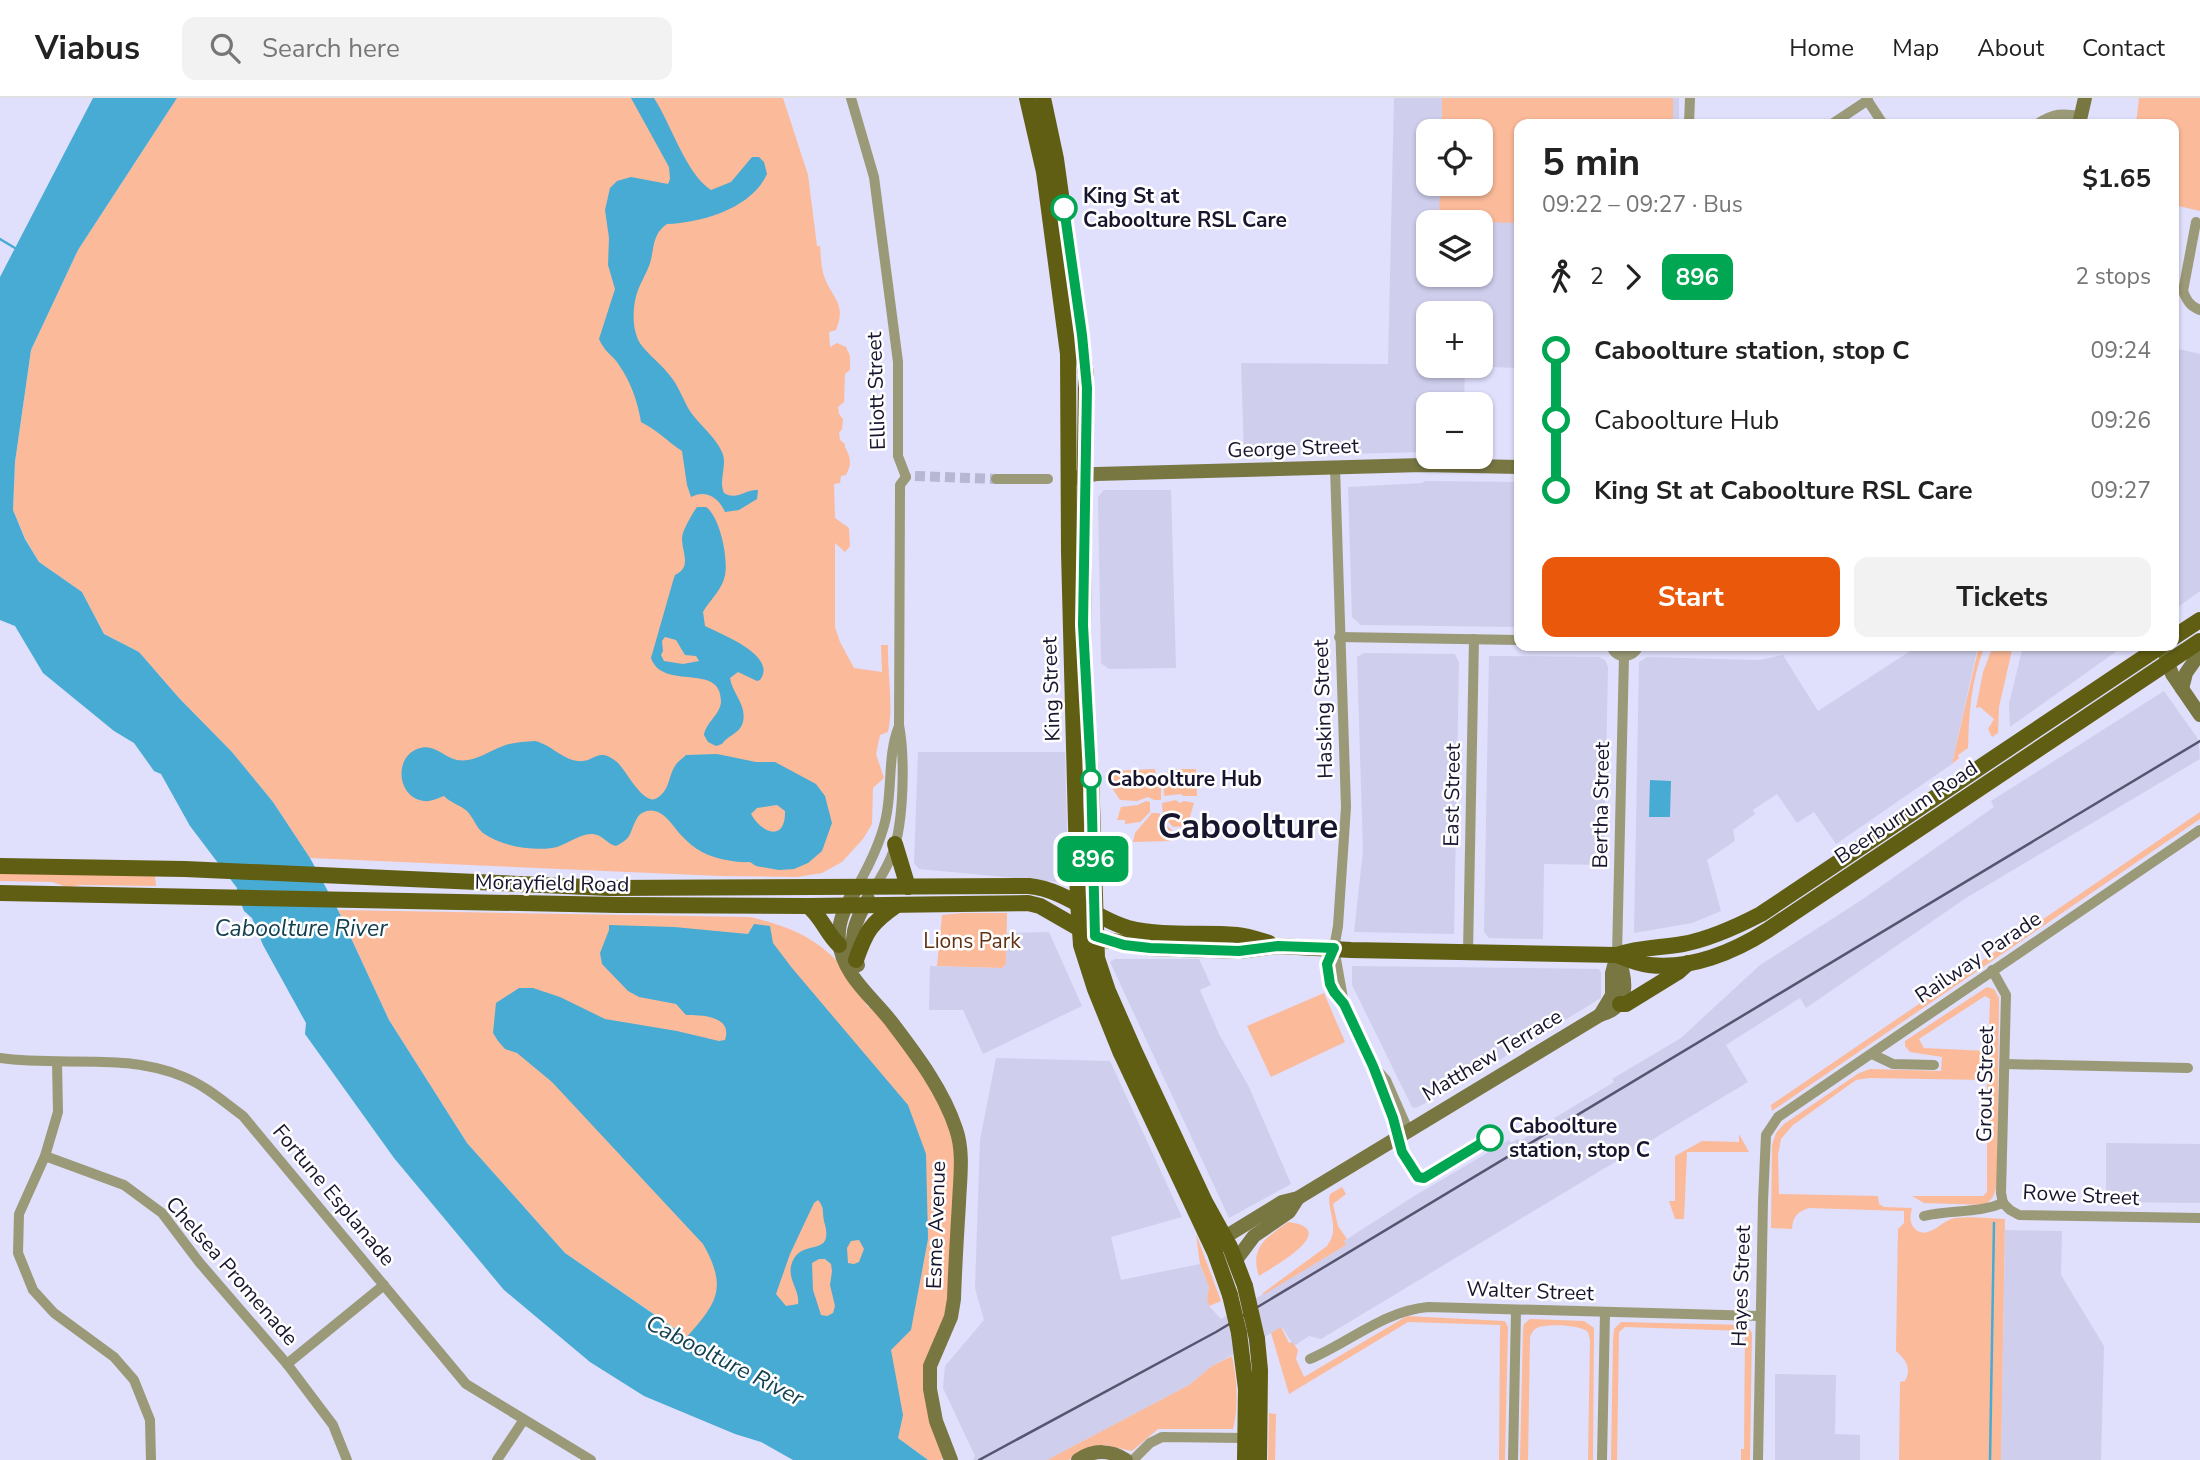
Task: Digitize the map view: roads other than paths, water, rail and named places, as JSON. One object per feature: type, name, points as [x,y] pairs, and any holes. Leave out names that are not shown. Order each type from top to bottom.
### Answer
[{"type":"main road","name":"King Street","points":[[1027,98],[1044,172],[1069,367],[1059,479],[1082,950],[1120,1051],[1215,1253],[1230,1295],[1246,1389],[1245,1460]]},
{"type":"main road","name":"King Street","points":[[1043,98],[1056,159],[1082,335],[1087,388],[1083,625],[1091,762],[1097,958],[1108,991],[1205,1202],[1236,1260],[1245,1286],[1257,1339],[1260,1370],[1259,1460]]},
{"type":"main road","points":[[2179,634],[2200,620]]},
{"type":"main road","name":"Beerburrum Road","points":[[1095,936],[1124,945],[1150,948],[1239,951],[1278,946],[1617,955],[1650,965],[1688,963],[1731,950],[1762,934],[2200,641]]},
{"type":"main road","name":"Beerburrum Road","points":[[1617,955],[1636,948],[1698,940],[1761,914],[2155,651]]},
{"type":"main road","points":[[895,844],[908,887]]},
{"type":"main road","name":"Morayfield Road","points":[[0,866],[185,869],[609,888],[1029,886],[1055,891],[1095,912]]},
{"type":"main road","name":"Morayfield Road","points":[[0,893],[618,905],[1028,903],[1040,906],[1095,936]]},
{"type":"main road","points":[[856,960],[867,930],[897,905]]},
{"type":"main road","points":[[808,906],[818,915],[828,936],[839,945]]},
{"type":"main road","name":"Beerburrum Road","points":[[1095,912],[1116,923],[1149,932],[1241,935],[1278,946]]},
{"type":"main road","points":[[1620,1004],[1626,1004],[1688,963]]},
{"type":"street","name":"Elliott Street","points":[[851,98],[874,177],[898,362],[898,456],[911,477],[900,485],[901,801],[895,844],[875,887]]},
{"type":"street","points":[[1689,119],[1690,98]]},
{"type":"street","points":[[2080,119],[2085,98]]},
{"type":"street","points":[[1839,119],[1867,99],[1880,119]]},
{"type":"street","points":[[2045,119],[2052,114],[2062,113],[2077,119]]},
{"type":"street","points":[[2196,222],[2183,291],[2186,300],[2200,310]]},
{"type":"street","name":"George Street","points":[[1059,479],[1086,475],[1422,465],[1514,467]]},
{"type":"street","name":"Hasking Street","points":[[1335,468],[1345,828],[1334,948],[1344,1004],[1404,1133]]},
{"type":"street","points":[[996,478],[1059,479]]},
{"type":"street","points":[[1339,637],[1514,640]]},
{"type":"street","name":"East Street","points":[[1468,953],[1474,639]]},
{"type":"street","points":[[1614,651],[1625,656],[1632,655],[1635,651]]},
{"type":"street","points":[[2163,651],[2167,663],[2200,715]]},
{"type":"street","points":[[2182,689],[2186,673],[2200,653]]},
{"type":"street","name":"Bertha Street","points":[[1617,955],[1625,656]]},
{"type":"street","name":"Elliott Street","points":[[857,887],[867,870],[884,824],[893,741],[899,725]]},
{"type":"street","name":"Railway Parade","points":[[1778,1117],[2200,830]]},
{"type":"street","points":[[839,945],[839,926],[846,905],[857,887]]},
{"type":"street","name":"Esme Avenue","points":[[875,887],[864,905],[852,935],[856,960],[879,1007],[940,1091],[957,1132],[961,1156],[954,1299],[951,1317],[930,1366],[930,1389],[936,1421],[951,1460]]},
{"type":"street","name":"Esme Avenue","points":[[839,945],[850,971],[869,999],[879,1007]]},
{"type":"street","points":[[1617,955],[1624,974],[1620,1004]]},
{"type":"street","points":[[1600,1015],[1610,1000],[1617,955]]},
{"type":"street","name":"Grout Street","points":[[1992,970],[2006,995],[2001,1193],[2003,1203]]},
{"type":"street","name":"Matthew Terrace","points":[[1215,1253],[1225,1237],[1282,1202],[1298,1198],[1600,1015],[1612,1012],[1620,1004]]},
{"type":"street","points":[[1872,1054],[1893,1064],[1934,1065]]},
{"type":"street","name":"Fortune Esplanade","points":[[0,1058],[57,1063],[118,1062],[149,1066],[184,1076],[211,1092],[243,1116],[466,1384],[591,1460]]},
{"type":"street","points":[[57,1063],[58,1112],[46,1156],[19,1214],[18,1254],[33,1290],[54,1313],[114,1357],[134,1380],[150,1420],[151,1460]]},
{"type":"street","points":[[2005,1065],[2188,1069]]},
{"type":"street","name":"Hayes Street","points":[[1758,1460],[1766,1135],[1778,1117]]},
{"type":"street","name":"Chelsea Promenade","points":[[46,1156],[124,1185],[162,1213],[333,1425],[347,1460]]},
{"type":"street","name":"Matthew Terrace","points":[[1236,1260],[1254,1236],[1289,1212],[1298,1198]]},
{"type":"street","name":"Rowe Street","points":[[1924,1216],[1952,1210],[1987,1210],[2003,1203],[2019,1215],[2200,1218]]},
{"type":"street","points":[[286,1364],[384,1285]]},
{"type":"street","name":"Walter Street","points":[[1310,1359],[1338,1347],[1399,1312],[1428,1307],[1760,1316]]},
{"type":"street","points":[[1513,1460],[1516,1310]]},
{"type":"street","points":[[1602,1460],[1605,1312]]},
{"type":"street","points":[[498,1460],[523,1421]]},
{"type":"street","points":[[1133,1460],[1150,1443],[1162,1437],[1246,1438]]},
{"type":"street","points":[[1078,1460],[1101,1452],[1126,1460]]},
{"type":"water","name":"Caboolture River","points":[[93,98],[177,98],[78,250],[31,350],[15,462],[13,510],[25,539],[39,562],[82,592],[104,634],[139,652],[232,752],[273,802],[310,858],[338,910],[389,1020],[467,1143],[565,1253],[687,1337],[706,1314],[716,1294],[715,1272],[703,1244],[552,1082],[517,1053],[505,1049],[498,1041],[493,1033],[496,1003],[519,988],[533,988],[560,997],[605,1019],[725,1040],[725,1026],[714,1018],[686,1015],[676,1004],[639,997],[628,991],[602,964],[600,953],[609,925],[674,927],[748,934],[754,924],[770,926],[773,943],[792,968],[908,1105],[926,1154],[928,1239],[911,1330],[891,1350],[903,1415],[898,1438],[928,1460],[793,1460],[761,1442],[644,1396],[590,1362],[504,1290],[394,1158],[305,1034],[306,1023],[263,945],[252,918],[244,911],[237,888],[190,826],[161,774],[154,771],[134,743],[114,731],[43,673],[15,626],[0,620],[0,277]],"holes":[[[818,1200],[822,1208],[825,1241],[795,1257],[791,1271],[798,1304],[786,1306],[776,1294],[790,1254],[814,1203]],[[859,1240],[864,1249],[859,1262],[848,1263],[847,1248],[851,1241]],[[825,1259],[831,1264],[830,1285],[835,1306],[833,1313],[827,1316],[821,1315],[813,1290],[812,1263]]]},
{"type":"water","points":[[631,98],[654,98],[686,161],[702,183],[711,190],[731,182],[752,157],[759,157],[764,162],[767,174],[760,186],[738,204],[710,217],[667,224],[662,228],[638,290],[634,311],[638,340],[671,377],[692,414],[722,452],[724,493],[733,496],[758,490],[757,499],[739,510],[725,512],[711,496],[702,494],[691,497],[682,451],[641,422],[627,378],[599,339],[615,289],[608,265],[609,238],[605,210],[610,188],[617,181],[631,177],[668,184],[670,179],[669,167]]},
{"type":"water","points":[[697,507],[706,507],[716,520],[726,562],[722,584],[703,612],[705,626],[746,647],[762,663],[764,671],[757,681],[738,672],[730,678],[744,718],[738,731],[716,746],[708,742],[704,735],[720,707],[719,690],[702,679],[667,673],[657,668],[651,658],[675,575],[684,567],[683,533]],"holes":[[[665,637],[676,640],[685,655],[696,656],[699,661],[683,664],[664,661],[661,655],[662,641]]]},
{"type":"water","points":[[535,741],[566,758],[578,761],[600,755],[610,757],[621,766],[641,793],[652,799],[661,795],[675,766],[686,755],[717,754],[756,762],[775,762],[816,784],[825,796],[832,823],[822,851],[808,863],[794,869],[779,870],[756,866],[750,862],[719,859],[702,852],[686,840],[665,816],[654,811],[642,813],[628,838],[616,846],[593,834],[583,835],[552,848],[535,849],[490,838],[478,828],[467,811],[444,796],[424,801],[415,798],[404,786],[404,761],[417,749],[428,747],[457,760],[464,760],[507,745]],"holes":[[[777,805],[785,811],[782,827],[772,832],[761,826],[751,814],[757,808]]]},
{"type":"water","points":[[1650,780],[1671,781],[1670,817],[1649,817]]},
{"type":"waterway","points":[[0,239],[15,248]]},
{"type":"waterway","points":[[1990,1460],[1994,1223]]},
{"type":"tunnel","points":[[915,476],[996,479]]},
{"type":"railway","points":[[979,1460],[1216,1332],[2200,741]]},
{"type":"place","name":"King St at Caboolture RSL Care","points":[[1064,208]]},
{"type":"place","name":"Caboolture Hub","points":[[1091,779]]},
{"type":"place","name":"Caboolture station, stop C","points":[[1490,1138]]},
{"type":"district","name":"Caboolture","points":[[1248,826]]},
{"type":"park label","name":"Lions Park","points":[[972,941]]}]
